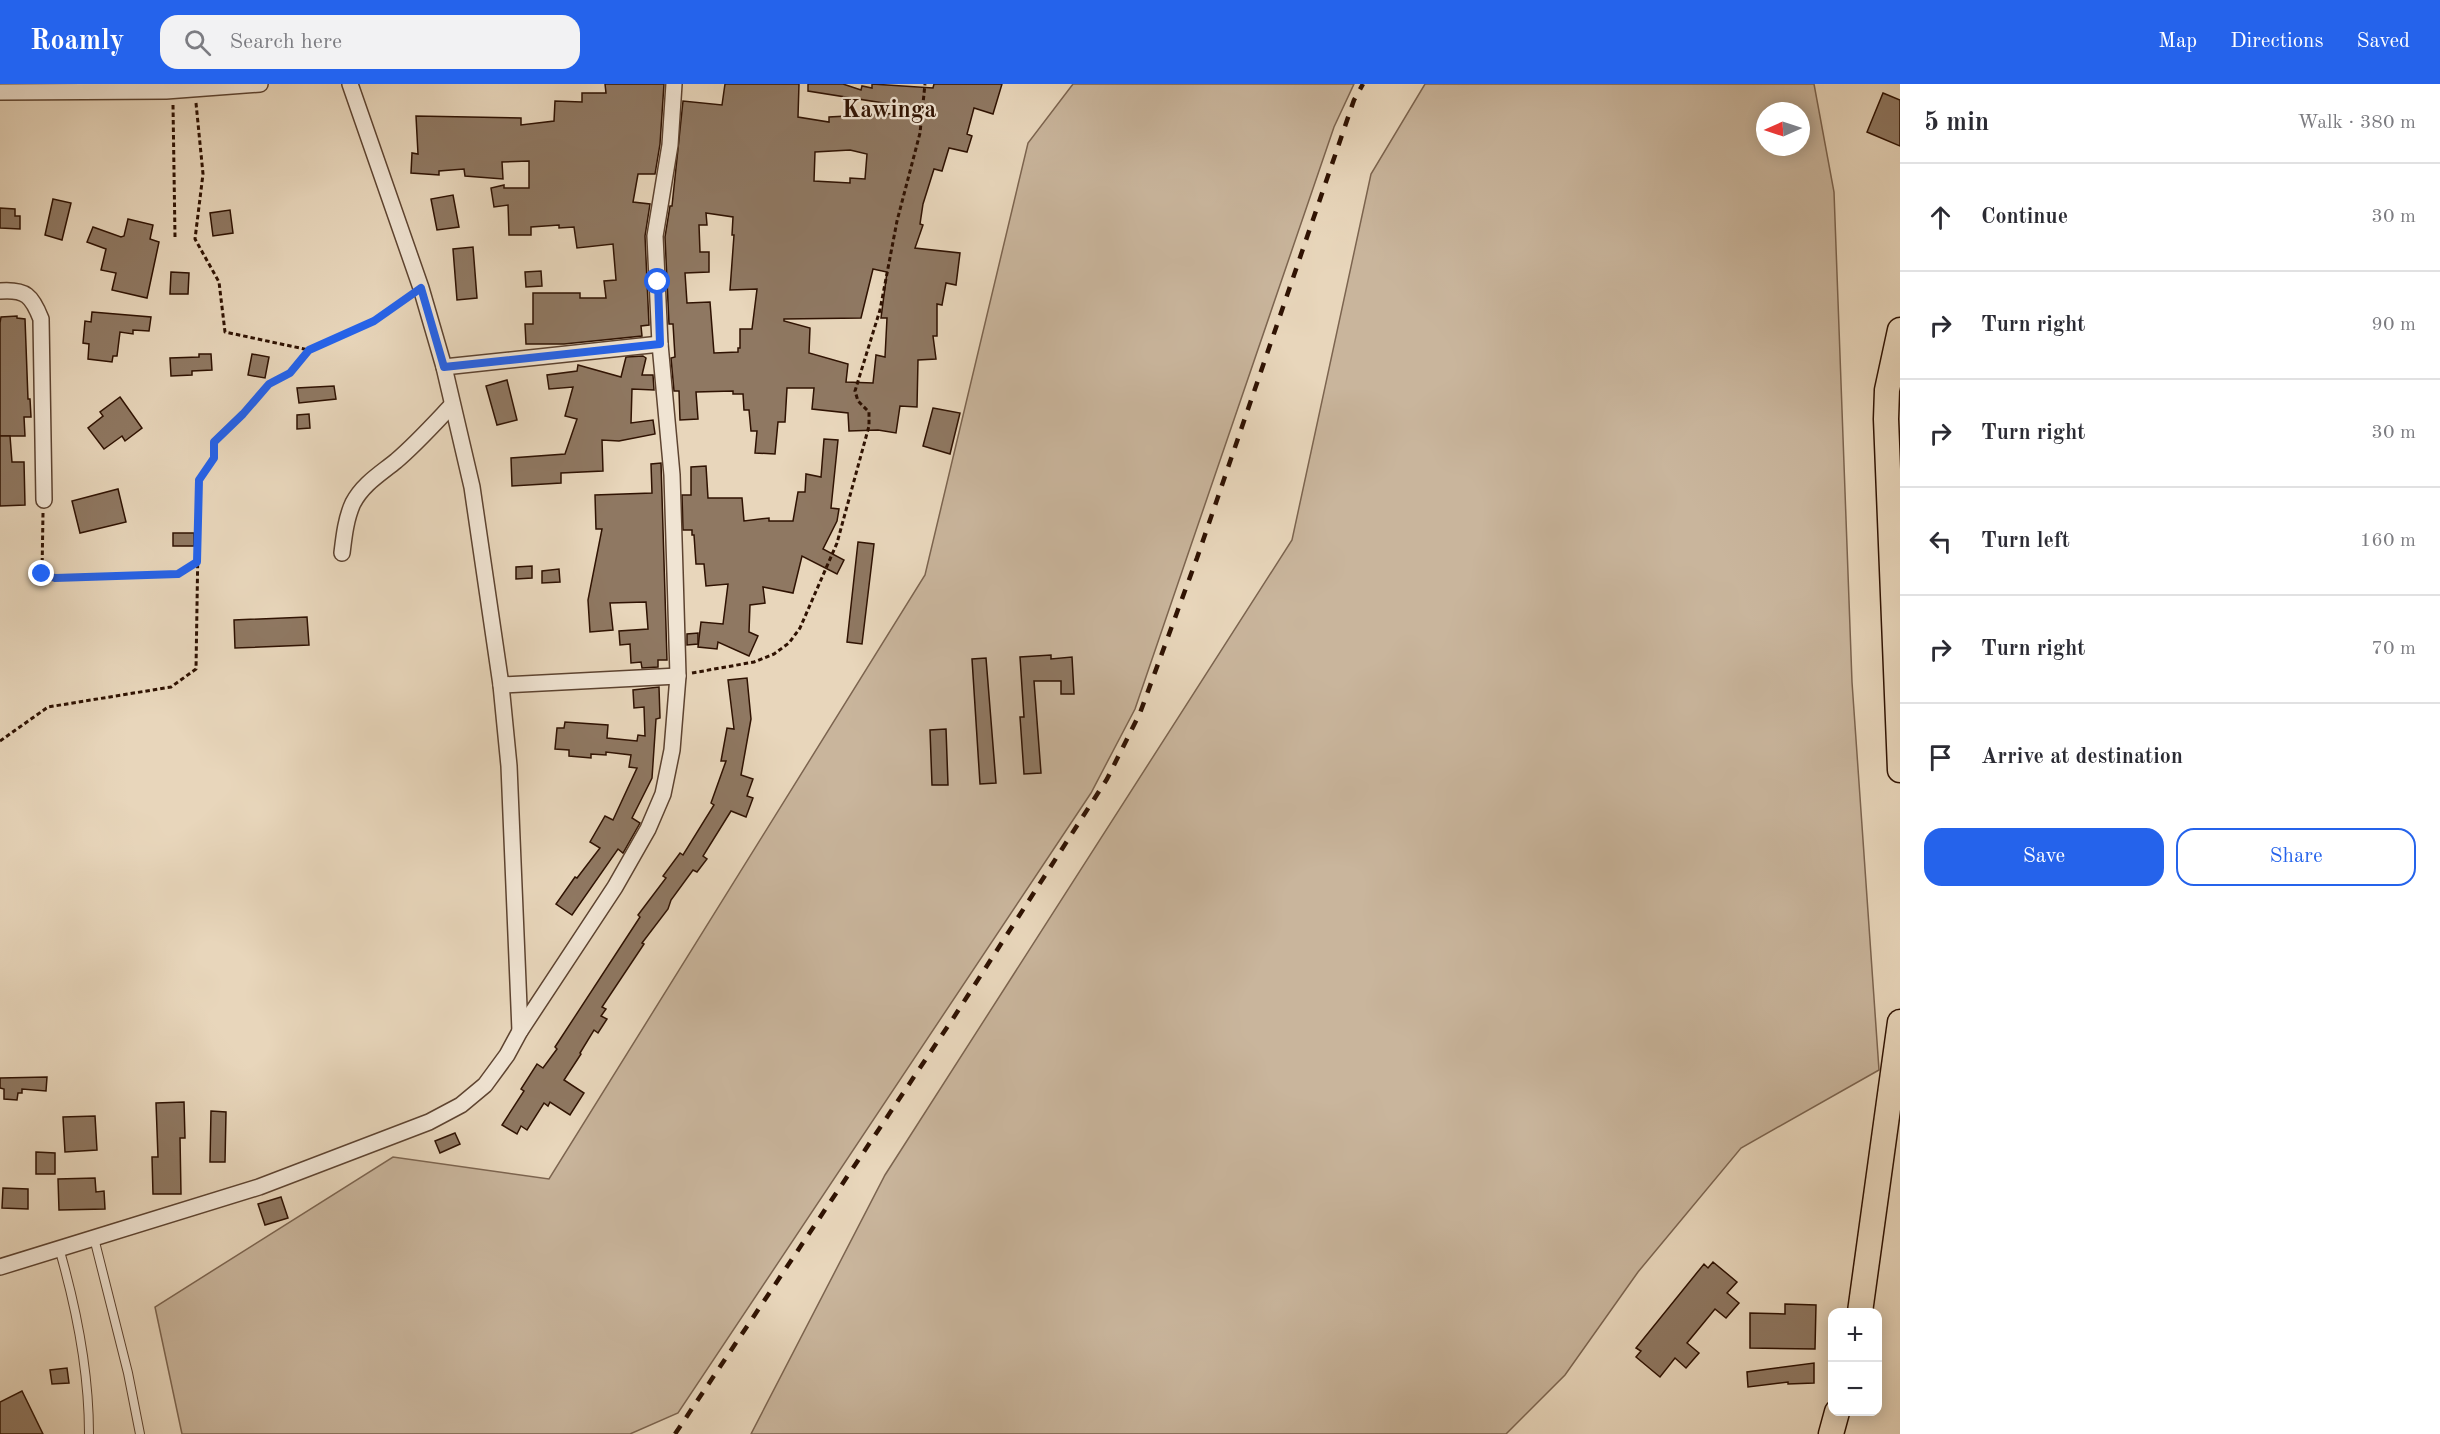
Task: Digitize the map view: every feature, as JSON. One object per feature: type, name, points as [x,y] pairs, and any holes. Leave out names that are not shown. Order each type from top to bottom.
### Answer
[{"type":"main road","points":[[1900,330],[1887,390],[1886,419],[1900,770]]},
{"type":"main road","points":[[1861,1308],[1900,1022]]},
{"type":"main road","points":[[1831,1434],[1837,1416]]},
{"type":"street","points":[[0,92],[172,91],[260,84]]},
{"type":"street","points":[[350,84],[421,288],[444,367],[472,487],[501,685],[509,766],[520,1031]]},
{"type":"street","points":[[0,1267],[259,1187],[429,1122],[461,1105],[485,1085],[507,1055],[520,1031],[615,887],[648,830],[663,794],[672,750],[678,676],[672,475],[660,344],[655,228],[670,145],[674,84]]},
{"type":"street","points":[[0,291],[21,292],[34,300],[41,319],[44,500]]},
{"type":"street","points":[[444,367],[660,344]]},
{"type":"street","points":[[342,553],[346,524],[354,502],[375,475],[395,462],[452,405]]},
{"type":"street","points":[[501,685],[678,676]]},
{"type":"lane","points":[[94,1238],[128,1373],[140,1434]]},
{"type":"lane","points":[[59,1248],[76,1308],[87,1366],[89,1434]]},
{"type":"path","points":[[678,676],[754,662],[774,654],[789,643],[800,628],[837,543],[869,426],[869,412],[858,401],[855,391],[880,310],[897,221],[919,141],[925,84]]},
{"type":"path","points":[[195,90],[203,174],[195,239],[219,282],[225,332],[309,350]]},
{"type":"path","points":[[172,91],[176,237]]},
{"type":"path","points":[[0,741],[48,707],[171,687],[196,669],[199,480],[214,458],[214,442],[269,384],[290,373],[309,350],[374,321],[421,288]]},
{"type":"path","points":[[44,500],[42,574],[55,578],[178,574],[197,562]]},
{"type":"shaded area","points":[[1073,84],[1354,84],[1334,127],[1135,709],[1091,793],[678,1413],[630,1434],[182,1434],[155,1307],[393,1157],[549,1179],[925,575],[1028,143]]},
{"type":"shaded area","points":[[1425,84],[1814,84],[1834,192],[1852,682],[1879,1070],[1741,1148],[1638,1272],[1565,1375],[1506,1434],[751,1434],[885,1175],[1292,540],[1371,174]]},
{"type":"building","points":[[605,84],[664,84],[660,144],[655,174],[638,174],[633,202],[650,204],[645,236],[649,325],[641,326],[642,336],[564,344],[526,344],[525,324],[533,324],[533,293],[580,293],[580,298],[606,298],[604,281],[616,280],[613,244],[577,248],[574,227],[559,228],[559,225],[531,227],[531,235],[509,235],[508,205],[494,207],[491,188],[504,185],[504,188],[529,188],[529,161],[502,162],[503,179],[465,176],[464,169],[439,171],[439,175],[411,173],[412,153],[418,154],[416,116],[521,118],[521,125],[554,121],[555,101],[582,102],[582,93],[606,93]]},
{"type":"building","points":[[725,84],[799,84],[798,117],[829,122],[829,117],[902,113],[902,106],[808,91],[808,84],[843,84],[861,90],[862,86],[872,88],[872,84],[933,88],[934,84],[1002,84],[993,114],[974,108],[967,134],[972,136],[967,152],[949,148],[942,171],[934,169],[923,204],[920,224],[923,225],[915,248],[960,253],[956,285],[946,283],[942,305],[937,304],[937,336],[933,336],[936,359],[918,360],[917,407],[900,406],[896,433],[878,430],[849,431],[848,413],[812,409],[814,388],[787,388],[785,422],[778,422],[775,454],[755,453],[757,431],[751,431],[749,410],[744,410],[743,394],[733,394],[733,391],[696,392],[698,419],[680,420],[679,391],[674,391],[671,358],[675,357],[673,324],[669,324],[665,237],[670,206],[672,206],[683,101],[722,105]],"holes":[[[850,150],[867,154],[865,179],[850,178],[850,183],[814,181],[815,152]],[[706,213],[733,217],[730,290],[757,289],[752,329],[740,329],[738,352],[714,353],[710,302],[687,303],[685,273],[709,272],[709,252],[700,252],[699,225],[707,225]],[[873,269],[887,272],[881,318],[887,318],[885,357],[876,355],[873,383],[846,382],[848,364],[809,353],[810,328],[784,321],[784,319],[861,318]]]},
{"type":"building","points":[[1883,93],[1900,100],[1900,146],[1867,132]]},
{"type":"building","points":[[453,195],[459,227],[437,230],[431,199]]},
{"type":"building","points":[[53,199],[71,203],[62,240],[45,235]]},
{"type":"building","points":[[0,208],[15,209],[15,216],[20,216],[20,229],[0,228]]},
{"type":"building","points":[[230,210],[233,233],[213,236],[210,213]]},
{"type":"building","points":[[128,219],[153,225],[150,239],[159,242],[147,298],[112,290],[116,273],[101,270],[106,249],[87,242],[93,227],[124,236]]},
{"type":"building","points":[[473,247],[477,298],[457,300],[453,249]]},
{"type":"building","points":[[541,271],[542,286],[526,287],[525,272]]},
{"type":"building","points":[[171,272],[189,273],[188,294],[170,294]]},
{"type":"building","points":[[92,312],[151,317],[149,331],[133,330],[133,334],[120,332],[117,356],[113,356],[112,362],[88,359],[89,344],[83,343],[85,321],[91,322]]},
{"type":"building","points":[[17,316],[17,318],[25,319],[28,399],[30,399],[31,417],[24,417],[25,436],[0,436],[0,323],[1,317]]},
{"type":"building","points":[[199,354],[211,354],[212,370],[192,371],[192,375],[171,376],[170,358],[199,357]]},
{"type":"building","points":[[252,354],[269,357],[265,378],[248,375]]},
{"type":"building","points":[[643,356],[646,358],[642,375],[653,375],[654,390],[632,389],[631,423],[653,420],[655,434],[619,441],[602,440],[603,471],[561,473],[561,483],[512,486],[511,458],[565,454],[577,419],[565,416],[573,387],[549,389],[547,375],[577,371],[578,365],[621,377],[626,357]]},
{"type":"building","points":[[507,380],[517,420],[497,425],[486,386]]},
{"type":"building","points":[[334,386],[336,399],[299,403],[297,388]]},
{"type":"building","points":[[120,397],[142,428],[125,441],[122,436],[104,449],[88,428],[103,416],[100,412]]},
{"type":"building","points":[[933,408],[960,413],[950,454],[923,446]]},
{"type":"building","points":[[309,414],[310,428],[297,429],[297,415]]},
{"type":"building","points":[[0,436],[10,436],[12,462],[24,462],[25,505],[0,506]]},
{"type":"building","points":[[824,439],[838,440],[831,508],[839,509],[837,521],[823,549],[844,560],[837,574],[802,556],[793,593],[763,587],[765,603],[750,605],[749,632],[758,636],[749,656],[718,642],[717,649],[698,647],[701,622],[723,624],[728,584],[706,586],[704,564],[696,564],[692,530],[683,530],[682,495],[691,495],[691,467],[706,466],[708,498],[742,498],[744,521],[769,518],[769,521],[793,521],[798,492],[805,492],[806,474],[821,477]]},
{"type":"building","points":[[661,463],[667,660],[658,660],[658,667],[642,668],[641,662],[631,663],[630,644],[620,645],[619,631],[648,629],[646,602],[610,603],[613,630],[590,632],[588,600],[602,529],[596,529],[595,495],[652,493],[651,464]]},
{"type":"building","points":[[118,489],[126,522],[80,533],[72,501]]},
{"type":"building","points":[[173,533],[194,533],[194,546],[173,546]]},
{"type":"building","points":[[858,542],[874,544],[862,644],[847,642]]},
{"type":"building","points":[[532,566],[532,578],[516,579],[516,567]]},
{"type":"building","points":[[559,569],[560,582],[542,583],[542,571]]},
{"type":"building","points":[[307,617],[309,645],[235,648],[234,620]]},
{"type":"building","points":[[698,633],[698,644],[687,645],[687,634]]},
{"type":"building","points":[[1051,655],[1051,659],[1072,657],[1074,694],[1061,694],[1061,681],[1034,681],[1041,773],[1024,774],[1020,717],[1024,717],[1020,657]]},
{"type":"building","points":[[986,658],[996,783],[980,784],[972,659]]},
{"type":"building","points":[[747,678],[751,719],[741,775],[753,779],[747,796],[753,798],[746,817],[731,811],[703,856],[707,859],[697,872],[693,870],[671,900],[668,909],[642,943],[644,944],[602,1007],[606,1009],[601,1016],[607,1019],[598,1033],[594,1030],[564,1080],[584,1093],[570,1115],[550,1102],[548,1106],[544,1103],[527,1130],[521,1126],[517,1134],[502,1125],[524,1091],[521,1089],[537,1064],[543,1068],[557,1049],[555,1047],[640,917],[638,915],[666,878],[663,876],[680,853],[683,855],[714,805],[711,803],[726,761],[721,761],[727,728],[734,729],[728,680]]},
{"type":"building","points":[[659,687],[660,718],[656,719],[652,778],[632,818],[640,823],[623,853],[618,849],[572,915],[556,904],[600,848],[590,842],[605,816],[613,820],[637,768],[629,767],[631,755],[606,752],[606,755],[591,754],[591,758],[569,756],[569,750],[555,749],[557,728],[564,728],[565,722],[608,725],[607,738],[637,741],[638,735],[645,736],[644,707],[634,708],[633,690]]},
{"type":"building","points":[[946,729],[948,785],[932,785],[930,730]]},
{"type":"building","points":[[47,1077],[46,1091],[22,1089],[22,1093],[18,1093],[17,1100],[4,1099],[4,1089],[0,1088],[0,1078]]},
{"type":"building","points":[[184,1102],[185,1138],[180,1138],[181,1194],[153,1194],[152,1157],[158,1157],[156,1103]]},
{"type":"building","points":[[211,1111],[226,1112],[225,1162],[210,1162]]},
{"type":"building","points":[[95,1116],[97,1150],[65,1152],[63,1117]]},
{"type":"building","points":[[455,1133],[460,1144],[440,1153],[435,1141]]},
{"type":"building","points":[[36,1152],[55,1153],[55,1174],[36,1174]]},
{"type":"building","points":[[95,1178],[96,1192],[104,1191],[105,1209],[59,1210],[58,1179]]},
{"type":"building","points":[[3,1188],[28,1189],[28,1209],[2,1208]]},
{"type":"building","points":[[281,1197],[288,1218],[265,1225],[258,1204]]},
{"type":"building","points":[[1713,1262],[1737,1282],[1727,1293],[1739,1303],[1726,1318],[1715,1309],[1687,1343],[1699,1353],[1686,1368],[1675,1358],[1660,1377],[1636,1357],[1641,1351],[1636,1348],[1704,1264],[1708,1268]]},
{"type":"building","points":[[1785,1304],[1816,1305],[1815,1349],[1750,1348],[1750,1313],[1785,1314]]},
{"type":"building","points":[[1814,1363],[1814,1383],[1788,1384],[1788,1382],[1748,1387],[1747,1372]]},
{"type":"building","points":[[67,1368],[69,1383],[52,1384],[50,1370]]},
{"type":"building","points":[[22,1391],[43,1434],[0,1434],[0,1402]]},
{"type":"railway","points":[[675,1434],[954,1017],[1107,779],[1140,713],[1197,558],[1354,100],[1363,84]]},
{"type":"district","name":"Kawinga","points":[[889,111]]},
{"type":"route","points":[[42,574],[55,578],[178,574],[197,562],[199,480],[214,458],[214,442],[269,384],[290,373],[309,350],[374,321],[421,288],[444,367],[660,344],[658,282]]}]
